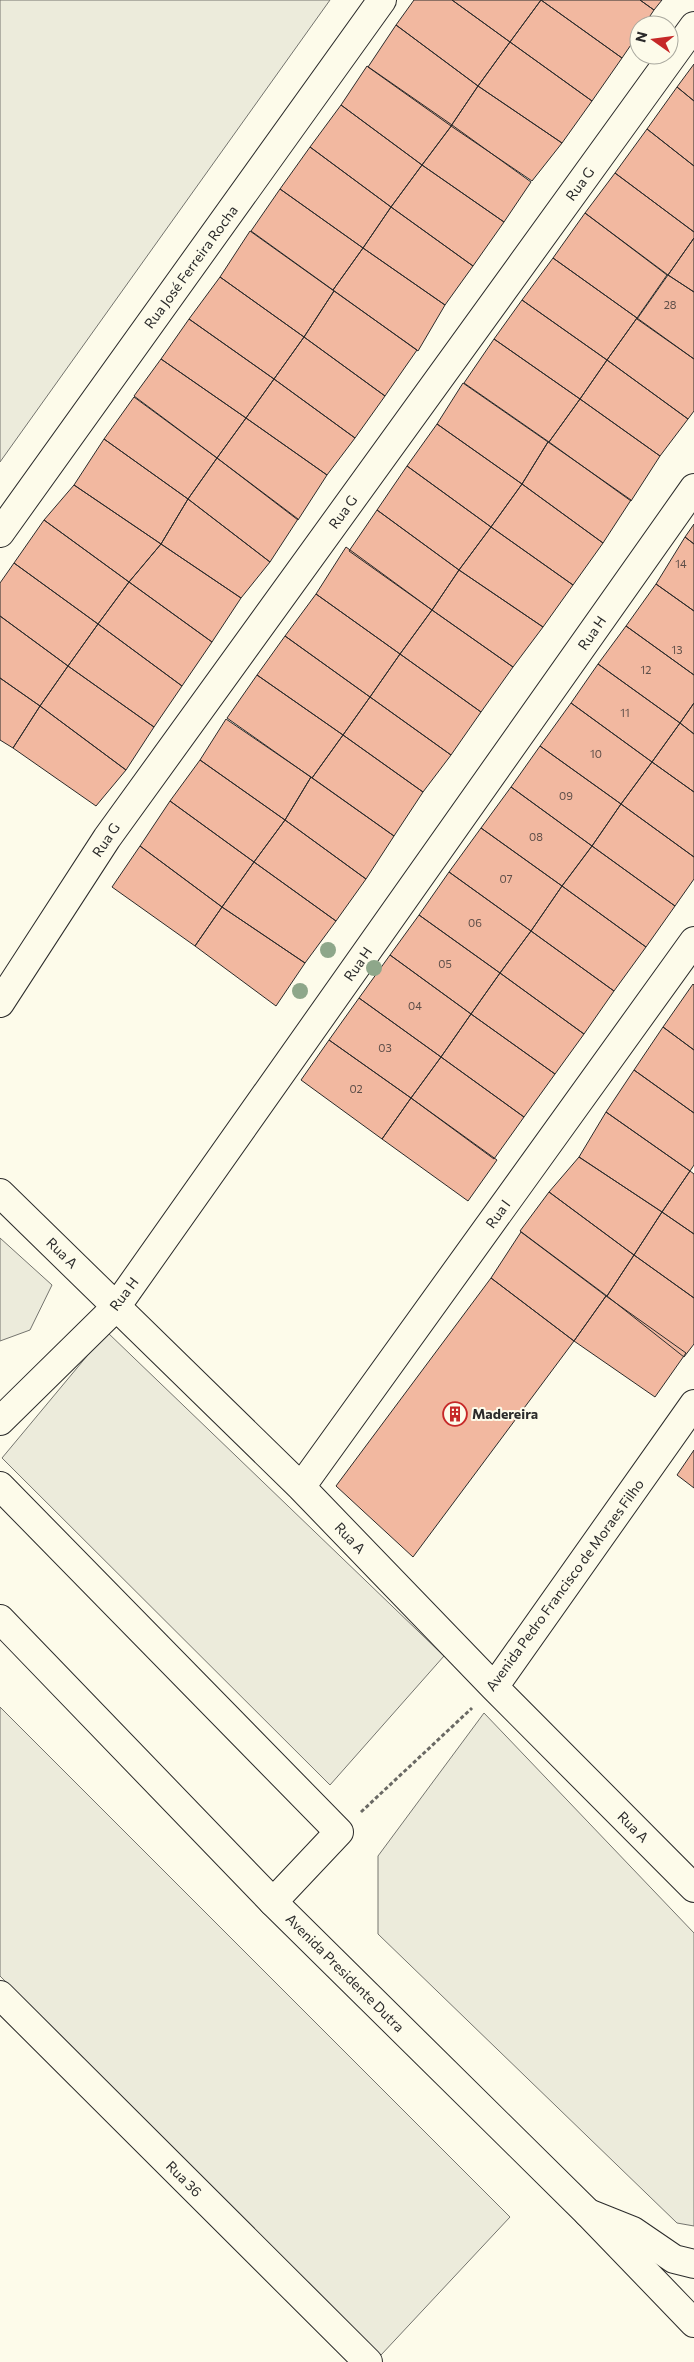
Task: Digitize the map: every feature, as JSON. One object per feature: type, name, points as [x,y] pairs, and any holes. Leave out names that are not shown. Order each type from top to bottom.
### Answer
[{"type":"main road","name":"Rua José Ferreira Rocha","points":[[0,533],[382,0]]},
{"type":"main road","name":"Rua G","points":[[0,1003],[107,838],[694,26]]},
{"type":"main road","name":"Rua H","points":[[0,1421],[116,1306],[694,488]]},
{"type":"main road","name":"Rua I","points":[[301,1488],[694,941]]},
{"type":"main road","name":"Rua A","points":[[0,1193],[301,1488],[494,1687],[692,1880]]},
{"type":"main road","name":"Avenida Pedro Francisco de Moraes Filho","points":[[494,1687],[694,1404]]},
{"type":"main road","points":[[0,1486],[339,1832],[273,1902]]},
{"type":"main road","name":"Avenida Presidente Dutra","points":[[0,1619],[273,1902],[588,2213],[694,2323]]},
{"type":"main road","name":"Rua 36","points":[[0,1995],[368,2362]]},
{"type":"main road","points":[[588,2213],[633,2231],[674,2259],[694,2264]]},
{"type":"path","name":"Avenida Pedro Francisco de Moraes Filho","points":[[339,1832],[494,1687]]},
{"type":"shaded area","points":[[0,0],[330,0],[0,462]]},
{"type":"shaded area","points":[[0,1238],[52,1285],[30,1330],[0,1341]]},
{"type":"shaded area","points":[[107,1332],[444,1656],[330,1785],[2,1458]]},
{"type":"shaded area","points":[[0,1707],[510,2217],[381,2355],[0,1976]]},
{"type":"shaded area","points":[[484,1713],[694,1933],[694,2226],[677,2223],[378,1934],[378,1856]]},
{"type":"building","points":[[414,0],[452,0],[510,42],[478,86],[396,25]]},
{"type":"building","points":[[452,0],[541,0],[510,42]]},
{"type":"building","points":[[541,0],[622,58],[592,101],[510,42]]},
{"type":"building","points":[[541,0],[640,0],[654,10],[651,15],[629,15],[629,48],[622,58]]},
{"type":"building","points":[[640,0],[662,0],[654,10]]},
{"type":"building","points":[[396,25],[478,86],[451,126],[368,67]]},
{"type":"building","points":[[510,42],[592,101],[562,143],[478,86]]},
{"type":"building","points":[[694,64],[694,101],[677,87]]},
{"type":"building","points":[[367,66],[452,125],[422,165],[341,105]]},
{"type":"building","points":[[478,86],[562,143],[532,181],[451,126]]},
{"type":"building","points":[[677,87],[694,101],[694,166],[647,129]]},
{"type":"building","points":[[341,105],[422,165],[391,207],[310,147]]},
{"type":"building","points":[[452,125],[531,182],[504,222],[422,165]]},
{"type":"building","points":[[647,129],[694,166],[694,232],[615,173]]},
{"type":"building","points":[[310,147],[391,207],[363,248],[280,189]]},
{"type":"building","points":[[422,165],[504,222],[473,266],[391,207]]},
{"type":"building","points":[[615,173],[694,232],[694,238],[668,275],[585,213]]},
{"type":"building","points":[[280,189],[363,248],[333,290],[251,231]]},
{"type":"building","points":[[391,207],[473,266],[445,305],[363,248]]},
{"type":"building","points":[[585,213],[667,275],[637,318],[553,258]]},
{"type":"building","points":[[250,231],[334,291],[304,337],[220,277]]},
{"type":"building","points":[[694,238],[694,292],[668,275]]},
{"type":"building","points":[[363,248],[445,305],[418,351],[333,290]]},
{"type":"building","points":[[553,258],[637,318],[607,360],[522,300]]},
{"type":"building","points":[[668,275],[694,292],[694,359],[637,319]]},
{"type":"building","points":[[220,277],[304,337],[274,379],[189,319]]},
{"type":"building","points":[[334,291],[417,350],[385,396],[304,337]]},
{"type":"building","points":[[522,300],[607,360],[580,399],[494,339]]},
{"type":"building","points":[[637,318],[694,359],[694,411],[688,419],[607,360]]},
{"type":"building","points":[[189,319],[274,379],[246,418],[161,359]]},
{"type":"building","points":[[304,337],[385,396],[355,438],[274,379]]},
{"type":"building","points":[[494,339],[580,399],[549,442],[464,383]]},
{"type":"building","points":[[161,359],[246,418],[217,458],[134,396]]},
{"type":"building","points":[[607,360],[688,419],[660,456],[580,399]]},
{"type":"building","points":[[274,379],[355,438],[327,475],[246,418]]},
{"type":"building","points":[[463,383],[548,442],[522,484],[437,424]]},
{"type":"building","points":[[134,397],[217,458],[188,499],[104,439]]},
{"type":"building","points":[[580,399],[660,456],[631,501],[549,442]]},
{"type":"building","points":[[246,418],[327,475],[298,520],[217,458]]},
{"type":"building","points":[[437,424],[522,484],[491,527],[407,466]]},
{"type":"building","points":[[104,439],[188,499],[161,544],[74,485]]},
{"type":"building","points":[[548,442],[631,500],[603,543],[522,484]]},
{"type":"building","points":[[217,458],[298,519],[270,562],[188,499]]},
{"type":"building","points":[[407,466],[491,527],[459,570],[377,510]]},
{"type":"building","points":[[522,484],[603,543],[573,585],[491,527]]},
{"type":"building","points":[[74,485],[161,544],[129,582],[44,520]]},
{"type":"building","points":[[188,499],[270,562],[241,598],[161,544]]},
{"type":"building","points":[[377,510],[459,570],[432,610],[349,551]]},
{"type":"building","points":[[44,520],[129,582],[98,624],[14,563]]},
{"type":"building","points":[[694,524],[694,544],[685,537]]},
{"type":"building","points":[[491,527],[573,585],[543,627],[459,570]]},
{"type":"building","points":[[685,537],[694,544],[694,611],[656,584]]},
{"type":"building","points":[[161,544],[241,598],[212,642],[129,582]]},
{"type":"building","points":[[346,547],[432,610],[400,654],[316,594]]},
{"type":"building","points":[[14,563],[98,624],[68,666],[0,616],[0,583]]},
{"type":"building","points":[[459,570],[543,627],[513,667],[432,610]]},
{"type":"building","points":[[129,582],[212,642],[182,686],[98,624]]},
{"type":"building","points":[[656,584],[694,611],[694,675],[626,626]]},
{"type":"building","points":[[316,594],[400,654],[370,697],[285,636]]},
{"type":"building","points":[[432,610],[513,667],[481,712],[400,654]]},
{"type":"building","points":[[0,616],[68,666],[40,706],[0,678]]},
{"type":"building","points":[[98,624],[182,686],[154,727],[68,666]]},
{"type":"building","points":[[626,626],[694,675],[694,703],[680,723],[598,664]]},
{"type":"building","points":[[285,636],[370,697],[343,735],[257,675]]},
{"type":"building","points":[[400,654],[481,712],[451,755],[370,697]]},
{"type":"building","points":[[598,664],[680,723],[652,762],[571,703]]},
{"type":"building","points":[[68,666],[154,727],[126,770],[40,706]]},
{"type":"building","points":[[257,675],[343,735],[312,778],[227,718]]},
{"type":"building","points":[[0,678],[40,706],[13,748],[0,740]]},
{"type":"building","points":[[370,697],[451,755],[423,792],[343,735]]},
{"type":"building","points":[[571,703],[652,762],[621,804],[540,746]]},
{"type":"building","points":[[694,703],[694,734],[680,723]]},
{"type":"building","points":[[40,706],[126,770],[96,806],[13,748]]},
{"type":"building","points":[[226,719],[311,777],[285,820],[200,760]]},
{"type":"building","points":[[680,723],[694,734],[694,792],[652,762]]},
{"type":"building","points":[[343,735],[423,792],[394,836],[312,778]]},
{"type":"building","points":[[540,746],[621,804],[592,846],[511,787]]},
{"type":"building","points":[[200,760],[285,820],[254,862],[170,801]]},
{"type":"building","points":[[652,762],[694,792],[694,857],[621,804]]},
{"type":"building","points":[[311,777],[394,836],[366,879],[285,820]]},
{"type":"building","points":[[511,787],[592,846],[562,886],[481,828]]},
{"type":"building","points":[[170,801],[254,862],[222,907],[140,846]]},
{"type":"building","points":[[621,804],[694,857],[694,879],[675,906],[592,846]]},
{"type":"building","points":[[285,820],[366,879],[336,921],[254,862]]},
{"type":"building","points":[[481,828],[562,886],[531,931],[449,872]]},
{"type":"building","points":[[140,846],[222,907],[195,946],[112,887]]},
{"type":"building","points":[[592,846],[675,906],[646,947],[562,886]]},
{"type":"building","points":[[254,862],[336,921],[305,963],[222,907]]},
{"type":"building","points":[[449,872],[531,931],[500,973],[419,915]]},
{"type":"building","points":[[562,886],[646,947],[614,991],[531,931]]},
{"type":"building","points":[[222,907],[305,963],[276,1006],[195,946]]},
{"type":"building","points":[[419,915],[500,973],[471,1014],[390,955]]},
{"type":"building","points":[[531,931],[614,991],[584,1034],[500,973]]},
{"type":"building","points":[[390,955],[471,1014],[441,1057],[359,998]]},
{"type":"building","points":[[500,973],[584,1034],[555,1074],[471,1014]]},
{"type":"building","points":[[694,985],[694,1050],[663,1027]]},
{"type":"building","points":[[359,998],[441,1057],[411,1098],[329,1040]]},
{"type":"building","points":[[471,1014],[555,1074],[524,1117],[441,1057]]},
{"type":"building","points":[[663,1027],[694,1050],[694,1113],[634,1070]]},
{"type":"building","points":[[329,1040],[411,1098],[382,1139],[301,1080]]},
{"type":"building","points":[[441,1057],[524,1117],[494,1159],[411,1098]]},
{"type":"building","points":[[634,1070],[694,1113],[694,1165],[690,1171],[606,1112]]},
{"type":"building","points":[[411,1098],[497,1160],[468,1201],[382,1139]]},
{"type":"building","points":[[606,1112],[690,1171],[662,1212],[579,1157]]},
{"type":"building","points":[[579,1157],[662,1212],[634,1255],[549,1192]]},
{"type":"building","points":[[690,1171],[694,1174],[694,1234],[662,1212]]},
{"type":"building","points":[[549,1192],[634,1255],[607,1296],[520,1231]]},
{"type":"building","points":[[662,1212],[694,1234],[694,1298],[634,1255]]},
{"type":"building","points":[[521,1232],[606,1296],[574,1341],[491,1278]]},
{"type":"building","points":[[634,1255],[694,1298],[694,1344],[684,1357],[607,1296]]},
{"type":"building","name":"Madereira","points":[[491,1278],[574,1341],[413,1557],[336,1486]]},
{"type":"building","points":[[606,1296],[686,1353],[655,1397],[574,1341]]},
{"type":"building","points":[[694,1450],[694,1488],[677,1475]]},
{"type":"place","name":"Madereira","points":[[455,1414]]}]
